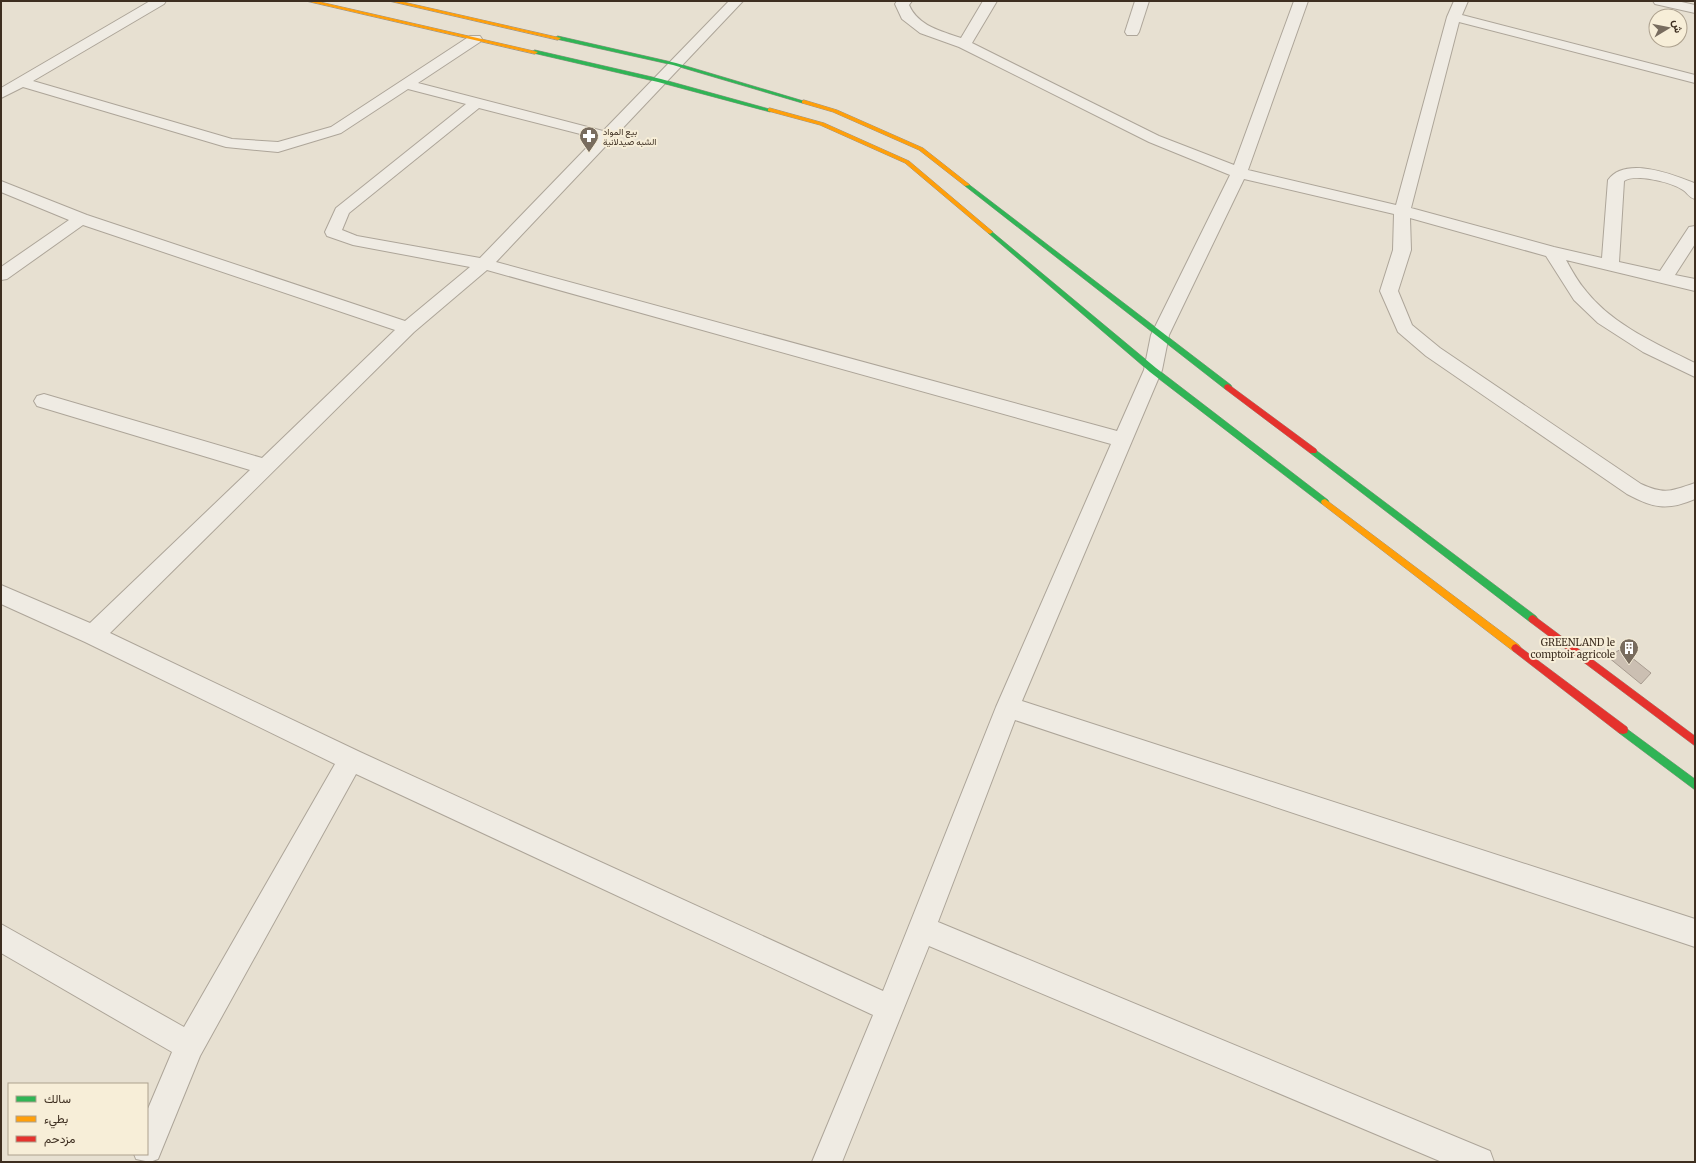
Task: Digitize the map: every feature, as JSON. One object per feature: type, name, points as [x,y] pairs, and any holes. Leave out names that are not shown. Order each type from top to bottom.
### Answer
[{"type":"street","points":[[1,94],[159,1]]},
{"type":"street","points":[[309,1],[660,80],[822,124],[907,162],[1153,370],[1695,785]]},
{"type":"street","points":[[392,1],[674,64],[835,111],[921,149],[1160,335],[1695,742]]},
{"type":"street","points":[[93,635],[408,328],[484,264],[736,1]]},
{"type":"street","points":[[905,1],[902,4],[907,16],[924,30],[964,44],[1154,139],[1238,173],[1402,211],[1552,252],[1695,285]]},
{"type":"street","points":[[964,44],[990,1]]},
{"type":"street","points":[[1132,32],[1142,1]]},
{"type":"street","points":[[827,1162],[922,929],[1008,707],[1153,370],[1160,335],[1238,173],[1301,1]]},
{"type":"street","points":[[1461,1],[1454,17],[1402,211],[1402,250],[1389,292],[1404,328],[1432,352],[1634,489],[1656,500],[1674,500],[1695,491]]},
{"type":"street","points":[[1662,1],[1695,9]]},
{"type":"street","points":[[1454,17],[1695,79]]},
{"type":"street","points":[[21,82],[231,144],[278,147],[336,130],[475,39]]},
{"type":"street","points":[[405,84],[475,104],[605,136]]},
{"type":"street","points":[[475,104],[342,211],[333,232],[353,240],[484,264],[1123,440]]},
{"type":"street","points":[[1610,265],[1616,180],[1623,174],[1647,174],[1667,178],[1688,186],[1695,194]]},
{"type":"street","points":[[1,186],[82,219],[408,328]]},
{"type":"street","points":[[1,275],[82,219]]},
{"type":"street","points":[[1665,277],[1695,231]]},
{"type":"street","points":[[1552,252],[1580,296],[1610,323],[1654,350],[1695,371]]},
{"type":"street","points":[[44,401],[266,467]]},
{"type":"street","points":[[1,594],[93,635],[350,760],[889,1008]]},
{"type":"street","points":[[1008,707],[1695,933]]},
{"type":"street","points":[[148,1146],[189,1046],[350,760]]},
{"type":"street","points":[[922,929],[1479,1162]]},
{"type":"street","points":[[1,938],[189,1046]]},
{"type":"building","name":"GREENLAND le comptoir agricole","points":[[1621,649],[1651,673],[1641,684],[1608,657]]},
{"type":"traffic: fast","points":[[558,38],[674,64],[804,102]]},
{"type":"traffic: fast","points":[[535,52],[659,80],[770,110]]},
{"type":"traffic: fast","points":[[967,185],[1228,387]]},
{"type":"traffic: fast","points":[[990,232],[1153,370],[1325,502]]},
{"type":"traffic: fast","points":[[1313,451],[1533,619]]},
{"type":"traffic: fast","points":[[1623,730],[1695,785]]},
{"type":"traffic: slow","points":[[309,1],[535,52]]},
{"type":"traffic: slow","points":[[392,1],[558,38]]},
{"type":"traffic: slow","points":[[804,102],[835,111],[921,149],[967,185]]},
{"type":"traffic: slow","points":[[770,110],[822,124],[907,162],[990,232]]},
{"type":"traffic: slow","points":[[1325,502],[1516,648]]},
{"type":"traffic: jam","points":[[1228,387],[1313,451]]},
{"type":"traffic: jam","points":[[1533,619],[1695,742]]},
{"type":"traffic: jam","points":[[1516,648],[1623,730]]},
{"type":"place","name":"بيع المواد الشبه صيدلانية","points":[[589,153]]},
{"type":"place","name":"GREENLAND le comptoir agricole","points":[[1629,665]]}]
